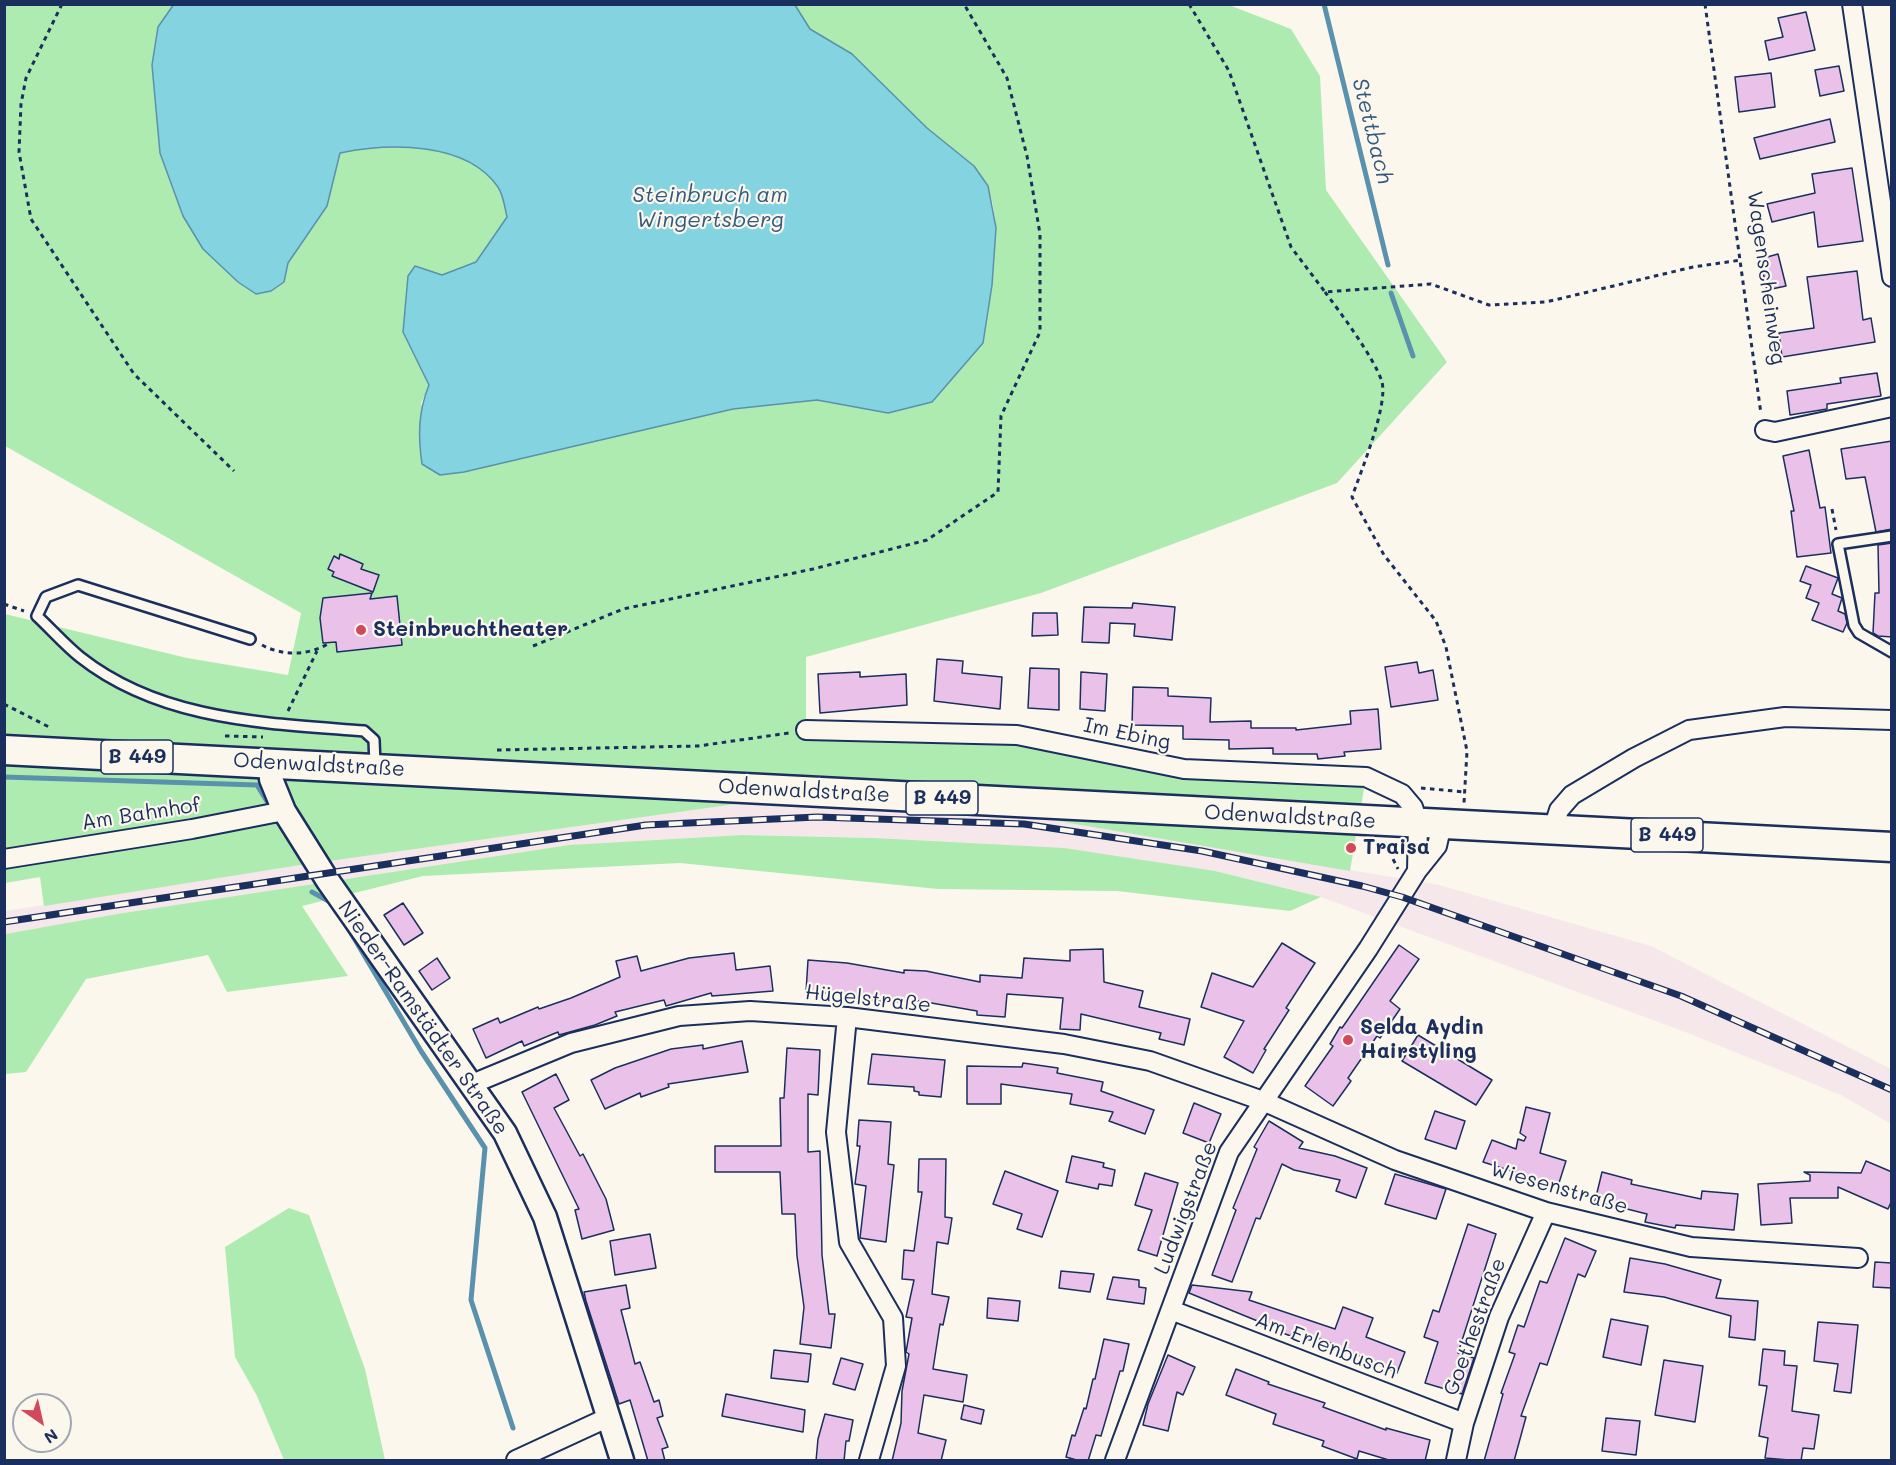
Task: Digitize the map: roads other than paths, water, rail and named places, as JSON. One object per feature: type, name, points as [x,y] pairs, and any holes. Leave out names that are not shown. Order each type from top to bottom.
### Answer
[{"type":"main road","name":"Odenwaldstraße","points":[[4,750],[270,751],[374,767],[1892,847]]},
{"type":"street","points":[[1852,4],[1892,277]]},
{"type":"street","points":[[1765,430],[1775,432],[1892,407]]},
{"type":"street","points":[[1553,829],[1559,810],[1572,795],[1634,758],[1689,730],[1785,717],[1891,724]]},
{"type":"street","name":"Im Ebing","points":[[806,730],[1017,735],[1184,769],[1366,777],[1405,796],[1415,810],[1441,824]]},
{"type":"street","name":"Nieder-Ramstädter Straße","points":[[270,751],[271,779],[284,811],[347,910],[505,1133],[544,1217],[622,1461]]},
{"type":"street","name":"Am Bahnhof","points":[[4,859],[192,829],[284,811]]},
{"type":"street","name":"Ludwigstraße","points":[[1115,1461],[1229,1152],[1368,949],[1417,871],[1437,846],[1441,824]]},
{"type":"street","name":"Hügelstraße","points":[[472,1084],[571,1043],[679,1016],[750,1011],[847,1017],[1064,1044],[1139,1059],[1263,1101]]},
{"type":"street","points":[[847,1017],[836,1132],[849,1242],[893,1318],[896,1366],[869,1461]]},
{"type":"street","name":"Wiesenstraße","points":[[1263,1101],[1395,1160],[1546,1212],[1691,1247],[1858,1257]]},
{"type":"street","name":"Goethestraße","points":[[1456,1461],[1464,1423],[1498,1317],[1546,1212]]},
{"type":"street","name":"Am Erlenbusch","points":[[1171,1311],[1464,1423]]},
{"type":"street","points":[[516,1461],[609,1417]]},
{"type":"lane","points":[[1892,536],[1838,544],[1854,625],[1858,633],[1892,652]]},
{"type":"lane","points":[[250,639],[78,585],[46,597],[37,616],[80,657],[133,689],[171,704],[246,721],[364,730],[375,740],[374,767]]},
{"type":"water","name":"Steinbruch am Wingertsberg","points":[[174,4],[795,5],[810,29],[852,54],[927,128],[974,166],[988,186],[996,228],[992,285],[983,343],[932,402],[888,413],[817,400],[733,409],[464,472],[440,475],[422,464],[420,424],[429,385],[403,332],[408,276],[415,266],[442,275],[476,262],[507,217],[500,190],[484,172],[467,161],[447,153],[403,147],[340,153],[327,206],[288,263],[284,282],[271,291],[256,294],[238,282],[203,249],[183,216],[160,153],[152,65],[158,27]]},
{"type":"waterway","name":"Stettbach","points":[[1324,4],[1388,265]]},
{"type":"waterway","name":"Stettbach","points":[[1391,293],[1413,356]]},
{"type":"waterway","points":[[4,777],[257,785],[268,803]]},
{"type":"waterway","points":[[312,892],[334,904]]},
{"type":"waterway","points":[[348,928],[421,1051],[485,1148],[471,1300],[513,1428]]},
{"type":"railway","points":[[4,922],[646,825],[817,817],[1024,824],[1202,851],[1402,897],[1681,996],[1892,1090]]},
{"type":"place","name":"Steinbruchtheater","points":[[361,630]]},
{"type":"place","name":"Traisa","points":[[1351,848]]},
{"type":"place","name":"Selda Aydin Hairstyling","points":[[1348,1040]]}]
